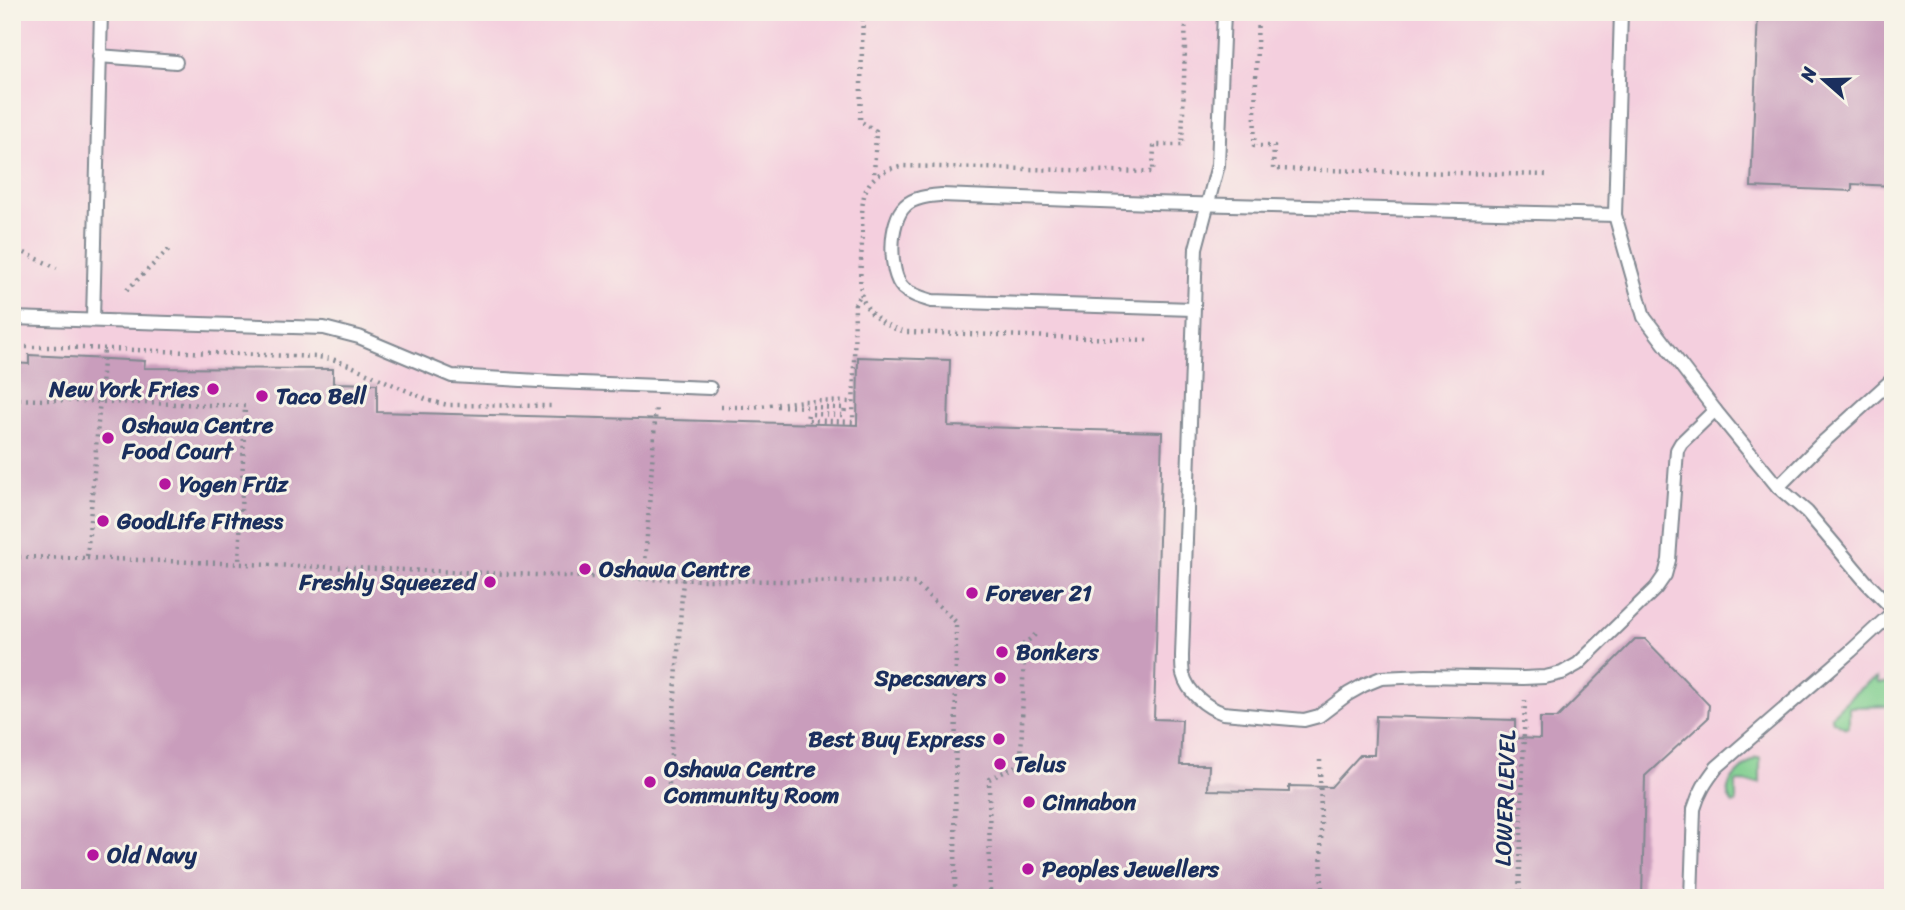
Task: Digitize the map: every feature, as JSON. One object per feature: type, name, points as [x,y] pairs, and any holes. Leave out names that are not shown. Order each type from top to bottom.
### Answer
[{"type":"lane","points":[[93,319],[101,12]]},
{"type":"lane","points":[[1224,12],[1218,165],[1196,248],[1182,643],[1183,674],[1189,687],[1211,709],[1223,713],[1304,720],[1320,716],[1364,684],[1381,678],[1545,677],[1562,673],[1578,664],[1656,588],[1665,575],[1669,560],[1676,450],[1715,410]]},
{"type":"lane","points":[[1622,12],[1615,215],[1644,317],[1715,410],[1779,487],[1807,512],[1893,611],[1717,767],[1705,781],[1694,809],[1691,898]]},
{"type":"lane","points":[[99,56],[176,62]]},
{"type":"lane","points":[[1193,309],[933,301],[916,296],[902,287],[895,273],[892,246],[896,223],[905,206],[923,197],[941,195],[1615,215]]},
{"type":"lane","points":[[12,318],[324,328],[359,337],[452,376],[710,388]]},
{"type":"lane","points":[[1779,487],[1821,444],[1893,379]]},
{"type":"path","points":[[863,12],[860,121],[876,131],[874,178]]},
{"type":"path","points":[[900,166],[1153,172],[1154,145],[1182,145],[1186,12]]},
{"type":"path","points":[[1258,12],[1254,146],[1274,146],[1273,169],[1550,175]]},
{"type":"path","points":[[12,247],[57,268]]},
{"type":"path","points":[[127,290],[170,248]]},
{"type":"path","points":[[769,405],[845,408],[844,415],[808,414],[807,420],[853,422],[855,304],[861,293]]},
{"type":"path","points":[[907,332],[1147,340]]},
{"type":"path","points":[[12,347],[318,357],[349,365],[430,401],[448,405],[554,406]]},
{"type":"path","points":[[87,558],[104,349]]},
{"type":"path","points":[[12,399],[244,406],[239,563]]},
{"type":"path","points":[[710,407],[752,407],[804,401],[853,402]]},
{"type":"path","points":[[644,406],[669,406]]},
{"type":"path","points":[[644,579],[656,406]]},
{"type":"path","points":[[12,557],[644,579],[915,583],[956,622],[955,898]]},
{"type":"path","points":[[668,797],[683,579]]},
{"type":"path","points":[[990,898],[989,779],[1021,764],[1024,644],[1036,634]]},
{"type":"path","name":"LOWER LEVEL","points":[[1519,898],[1525,699]]},
{"type":"path","points":[[1320,760],[1322,898]]},
{"type":"shaded area","points":[[12,12],[1893,12],[1893,898],[12,898]]},
{"type":"green space","points":[[1877,678],[1878,683],[1893,683],[1893,706],[1849,707],[1849,726],[1846,728],[1833,721],[1831,716],[1847,700]]},
{"type":"green space","points":[[1756,758],[1760,758],[1760,783],[1736,782],[1736,802],[1733,804],[1729,797],[1729,784]]},
{"type":"building","points":[[1758,12],[1893,12],[1893,186],[1852,184],[1852,191],[1751,187]]},
{"type":"building","name":"Oshawa Centre","points":[[29,355],[145,361],[144,368],[333,369],[333,383],[377,384],[377,412],[857,425],[858,357],[950,360],[948,426],[1162,432],[1154,719],[1182,720],[1180,765],[1209,765],[1208,790],[1289,792],[1289,786],[1331,787],[1360,755],[1374,755],[1376,716],[1515,720],[1515,738],[1540,739],[1540,718],[1557,718],[1635,639],[1645,639],[1709,705],[1708,718],[1645,776],[1642,898],[12,898],[12,363],[29,364]]},
{"type":"place","name":"New York Fries","points":[[213,389]]},
{"type":"place","name":"Taco Bell","points":[[262,396]]},
{"type":"place","name":"Oshawa Centre Food Court","points":[[108,438]]},
{"type":"place","name":"Yogen Früz","points":[[165,484]]},
{"type":"place","name":"GoodLife Fitness","points":[[103,521]]},
{"type":"place","name":"Oshawa Centre","points":[[585,569]]},
{"type":"place","name":"Freshly Squeezed","points":[[490,582]]},
{"type":"place","name":"Forever 21","points":[[972,593]]},
{"type":"place","name":"Bonkers","points":[[1002,652]]},
{"type":"place","name":"Specsavers","points":[[1000,678]]},
{"type":"place","name":"Best Buy Express","points":[[999,739]]},
{"type":"place","name":"Telus","points":[[1000,764]]},
{"type":"place","name":"Oshawa Centre Community Room","points":[[650,782]]},
{"type":"place","name":"Cinnabon","points":[[1029,802]]},
{"type":"place","name":"Old Navy","points":[[93,855]]},
{"type":"place","name":"Peoples Jewellers","points":[[1028,869]]}]
